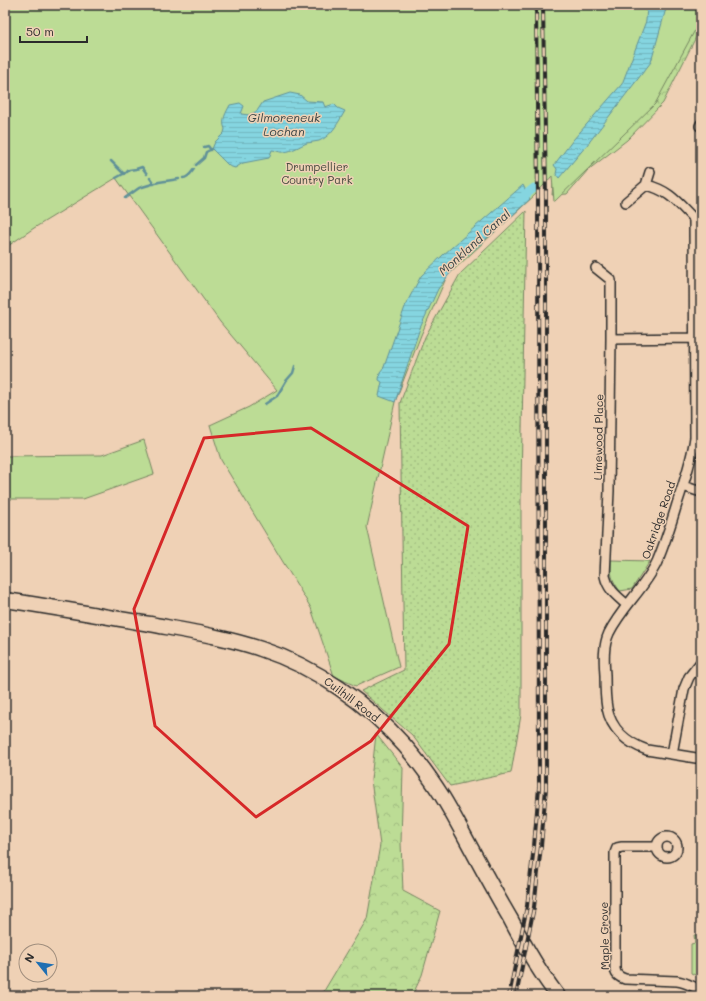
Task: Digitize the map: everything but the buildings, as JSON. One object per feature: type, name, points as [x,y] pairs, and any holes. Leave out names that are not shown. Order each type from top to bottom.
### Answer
[{"type":"main road","name":"Cuilhill Road","points":[[5,600],[159,626],[243,643],[300,664],[325,678],[349,695],[383,723],[425,770],[443,797],[523,944],[541,974],[558,996]]},
{"type":"street","points":[[626,202],[646,185],[650,172]]},
{"type":"street","points":[[646,185],[659,188],[666,192],[697,218]]},
{"type":"street","name":"Oakridge Road","points":[[697,218],[698,295],[694,338],[698,400],[694,446],[683,486],[656,564],[642,587],[614,624],[606,643],[604,656],[608,714],[619,733],[629,742],[647,750],[701,758]]},
{"type":"street","name":"Limewood Place","points":[[596,268],[611,280],[609,492],[604,576],[611,590],[627,605]]},
{"type":"street","points":[[611,339],[694,338]]},
{"type":"street","points":[[683,486],[701,492]]},
{"type":"street","points":[[672,754],[684,689],[689,677],[701,662]]},
{"type":"street","name":"Maple Grove","points":[[656,846],[622,847],[617,848],[615,852],[616,974],[620,978],[625,979],[684,982],[701,990]]},
{"type":"highlighted area","points":[[311,428],[468,526],[449,644],[371,741],[256,817],[155,726],[134,609],[204,438]]},
{"type":"green space","name":"Drumpellier Country Park","points":[[5,5],[701,5],[701,19],[655,104],[554,202],[552,176],[535,195],[447,276],[421,335],[395,402],[367,527],[399,667],[356,686],[334,676],[311,608],[221,460],[210,425],[249,407],[277,390],[220,322],[116,178],[34,228],[5,248]]},
{"type":"green space","points":[[701,5],[701,27],[663,103],[627,140],[588,170],[567,194],[552,195],[553,184]]},
{"type":"green space","points":[[526,211],[521,486],[521,715],[511,773],[450,786],[412,735],[361,691],[404,670],[400,403],[425,337],[460,274]]},
{"type":"green space","points":[[144,440],[154,474],[83,499],[5,499],[5,456],[102,455]]},
{"type":"green space","points":[[611,560],[650,561],[632,589],[620,591],[612,577]]},
{"type":"green space","points":[[376,734],[403,768],[401,843],[403,891],[440,911],[422,975],[412,996],[321,996],[367,919],[380,845],[371,780]]},
{"type":"green space","points":[[694,935],[701,935],[701,978],[691,973],[691,944],[695,943]]},
{"type":"water","points":[[647,5],[667,5],[651,62],[587,145],[559,178],[556,174],[557,169],[554,165],[573,140],[622,84],[646,21]]},
{"type":"water","name":"Gilmoreneuk Lochan","points":[[290,93],[300,95],[307,101],[323,102],[325,107],[334,104],[338,108],[345,111],[335,128],[324,139],[307,143],[293,150],[281,152],[272,150],[269,158],[243,163],[235,168],[229,166],[212,149],[215,142],[224,133],[224,120],[230,105],[240,103],[244,106],[241,114],[249,115],[257,111],[263,102]]},
{"type":"water","points":[[523,185],[530,199],[457,264],[438,289],[420,328],[395,402],[379,396],[382,382],[379,380],[380,372],[384,367],[406,304],[421,276]]},
{"type":"waterway","points":[[204,147],[208,146],[211,150]]},
{"type":"waterway","points":[[196,165],[204,158],[206,152],[212,149]]},
{"type":"waterway","points":[[111,161],[124,174]]},
{"type":"waterway","points":[[127,172],[129,170],[142,167],[147,174]]},
{"type":"waterway","points":[[183,178],[191,174],[194,169]]},
{"type":"waterway","points":[[116,178],[125,173]]},
{"type":"waterway","points":[[150,178],[154,184]]},
{"type":"waterway","points":[[125,198],[139,188],[159,182],[179,179]]},
{"type":"waterway","name":"Monkland Canal","points":[[518,201],[534,188]]},
{"type":"waterway","points":[[265,404],[277,396],[293,373],[295,366]]},
{"type":"railway","points":[[509,996],[527,906],[539,787],[538,198],[536,5]]},
{"type":"railway","points":[[516,996],[534,907],[546,788],[546,199],[543,5]]}]
